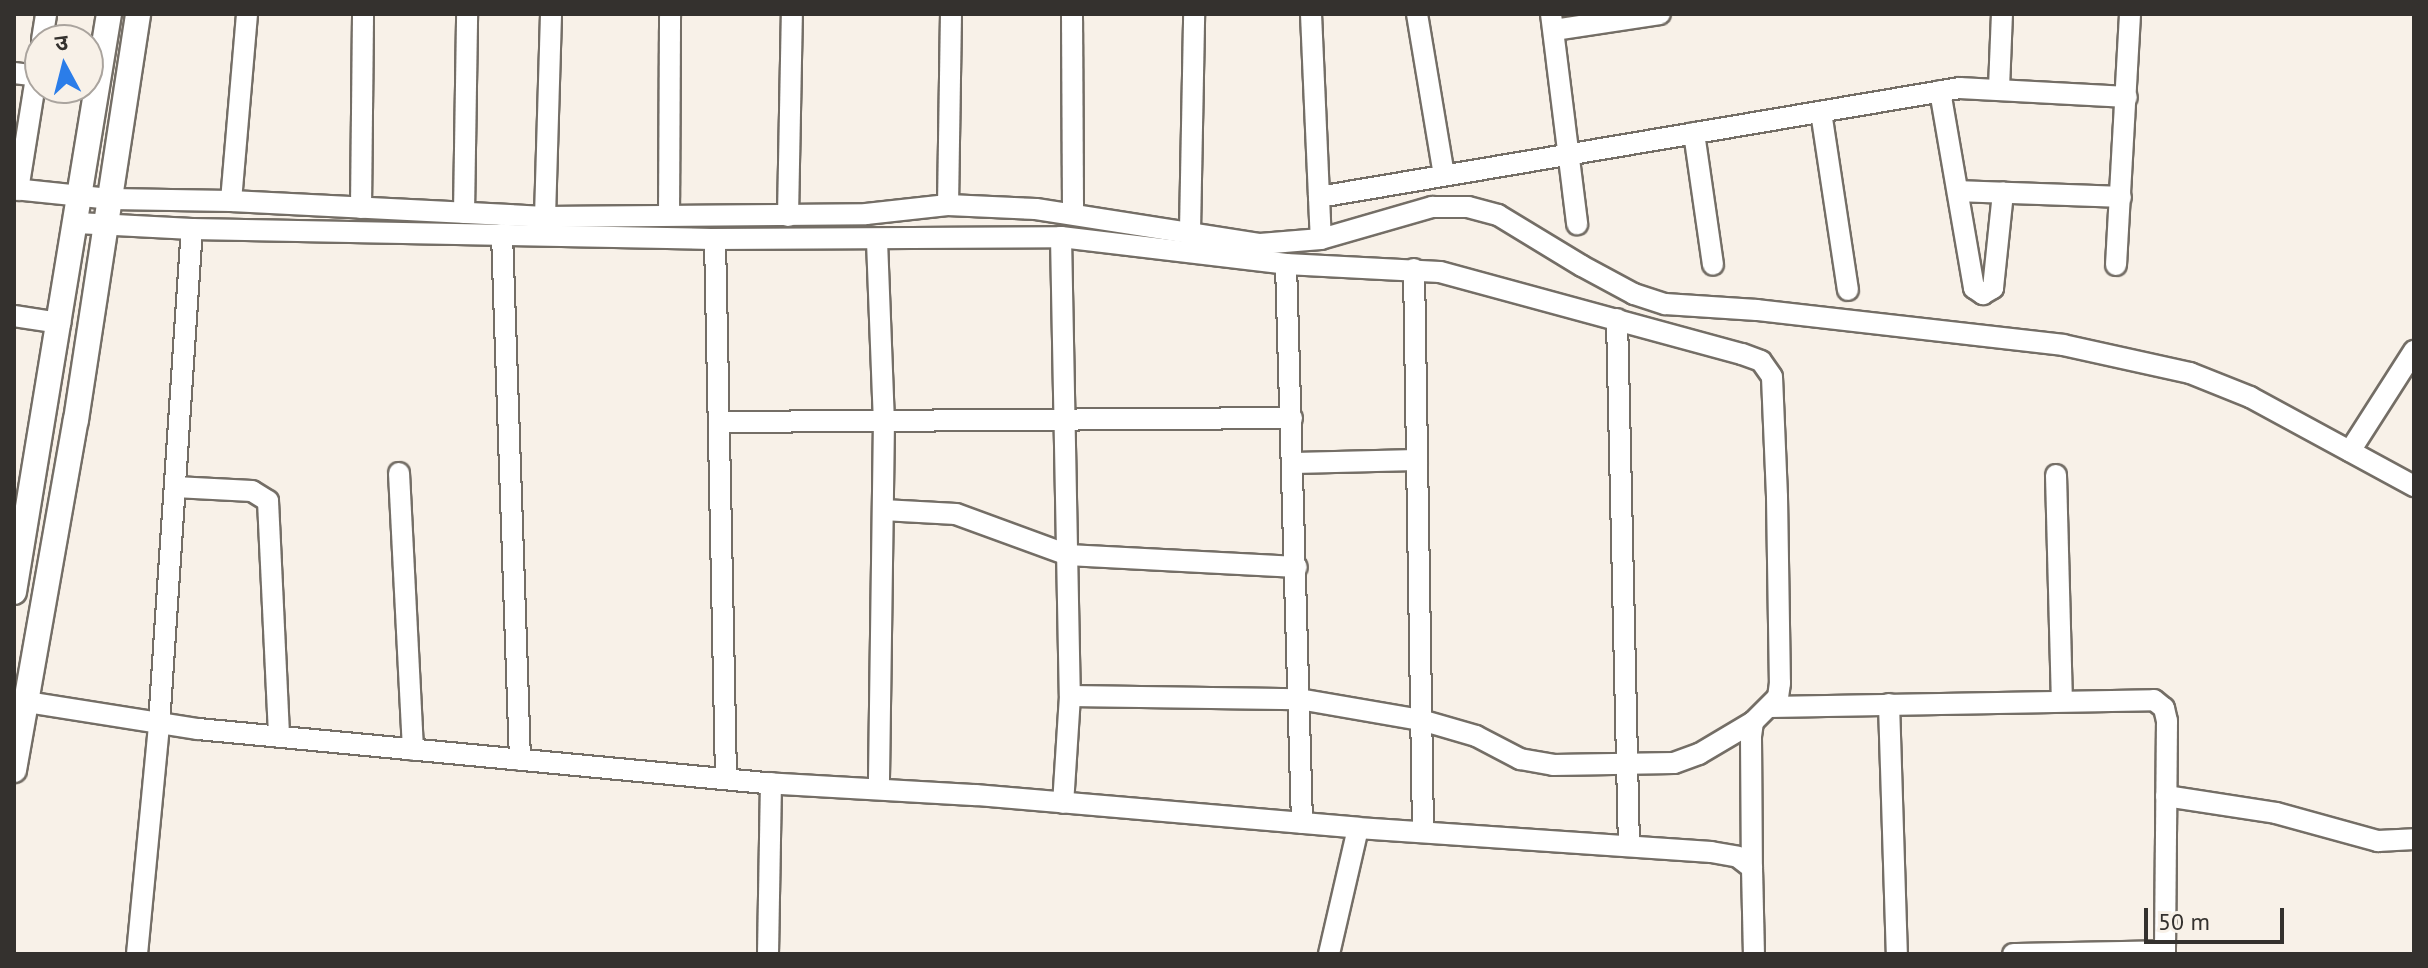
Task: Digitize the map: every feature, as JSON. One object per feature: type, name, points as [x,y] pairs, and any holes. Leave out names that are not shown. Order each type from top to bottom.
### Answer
[{"type":"main road","points":[[104,36],[109,14]]},
{"type":"main road","points":[[14,770],[21,702],[107,226],[138,14]]},
{"type":"main road","points":[[14,592],[77,223],[91,104]]},
{"type":"street","points":[[231,201],[247,14]]},
{"type":"street","points":[[361,208],[363,14]]},
{"type":"street","points":[[464,213],[467,14]]},
{"type":"street","points":[[545,217],[551,14]]},
{"type":"street","points":[[669,215],[670,14]]},
{"type":"street","points":[[788,216],[792,14]]},
{"type":"street","points":[[948,205],[951,14]]},
{"type":"street","points":[[1072,14],[1073,214]]},
{"type":"street","points":[[1190,231],[1194,14]]},
{"type":"street","points":[[1311,14],[1321,239]]},
{"type":"street","points":[[1417,14],[1444,175]]},
{"type":"street","points":[[1577,224],[1552,22],[1660,14]]},
{"type":"street","points":[[1999,88],[2002,14]]},
{"type":"street","points":[[2116,265],[2130,14]]},
{"type":"street","points":[[1319,197],[1940,91],[1999,88],[2127,97]]},
{"type":"street","points":[[1940,91],[1974,288],[1983,294],[1993,288],[2003,193]]},
{"type":"street","points":[[33,104],[16,190],[81,197],[231,201],[545,217],[866,214],[948,205],[1073,214],[1260,244],[1321,239],[1432,207],[1468,207],[1498,215],[1634,294],[1665,304],[1757,310],[2121,355],[2224,385],[2414,486]]},
{"type":"street","points":[[1821,112],[1848,290]]},
{"type":"street","points":[[1694,133],[1713,265]]},
{"type":"street","points":[[1958,191],[2121,197]]},
{"type":"street","points":[[77,223],[192,229],[715,239],[877,241],[1010,235],[1061,237],[1286,264],[1414,269],[1489,283],[1742,354],[1761,361],[1772,377],[1778,697],[1753,722],[1687,759],[1658,765],[1535,764],[1476,736],[1421,720],[1299,699],[1070,696]]},
{"type":"street","points":[[137,954],[159,724],[192,229]]},
{"type":"street","points":[[502,234],[520,760]]},
{"type":"street","points":[[1061,237],[1070,696],[1063,803]]},
{"type":"street","points":[[715,239],[726,779]]},
{"type":"street","points":[[877,241],[884,420],[879,789]]},
{"type":"street","points":[[1286,264],[1302,823]]},
{"type":"street","points":[[1414,269],[1423,832]]},
{"type":"street","points":[[14,316],[60,323]]},
{"type":"street","points":[[1617,319],[1629,846]]},
{"type":"street","points":[[2350,451],[2414,351]]},
{"type":"street","points":[[720,422],[1292,418]]},
{"type":"street","points":[[1294,463],[1417,460]]},
{"type":"street","points":[[399,473],[413,750]]},
{"type":"street","points":[[2056,475],[2062,701]]},
{"type":"street","points":[[175,487],[252,491],[268,501],[279,737]]},
{"type":"street","points":[[883,510],[956,514],[1068,555],[1297,567]]},
{"type":"street","points":[[1770,707],[2144,699],[2154,700],[2164,708],[2165,952],[2013,954]]},
{"type":"street","points":[[21,702],[159,724],[279,737],[771,783],[1711,852],[1738,857],[1752,868]]},
{"type":"street","points":[[1889,704],[1897,954]]},
{"type":"street","points":[[1753,722],[1754,954]]},
{"type":"street","points":[[768,954],[771,783]]},
{"type":"street","points":[[2166,796],[2276,813],[2378,841],[2414,839]]},
{"type":"street","points":[[1329,954],[1358,828]]}]
